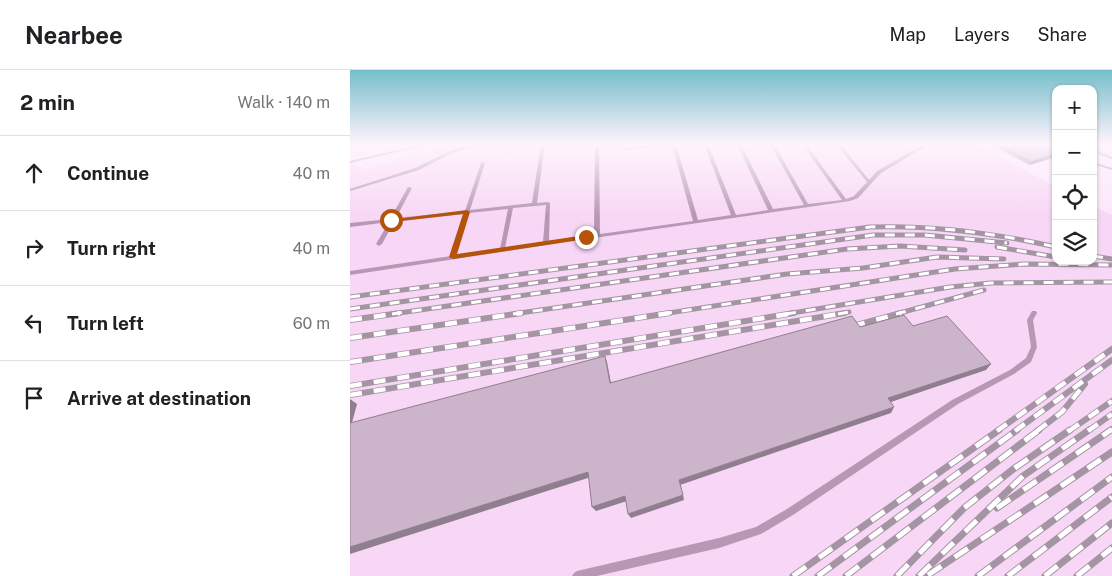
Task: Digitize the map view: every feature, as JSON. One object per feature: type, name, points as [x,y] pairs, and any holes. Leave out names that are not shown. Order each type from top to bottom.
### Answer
[{"type":"lane","points":[[350,190],[420,168]]},
{"type":"lane","points":[[453,257],[481,168]]},
{"type":"lane","points":[[534,204],[539,168]]},
{"type":"lane","points":[[597,168],[597,235]]},
{"type":"lane","points":[[680,168],[696,221]]},
{"type":"lane","points":[[715,168],[734,216]]},
{"type":"lane","points":[[750,168],[771,210]]},
{"type":"lane","points":[[785,168],[807,206]]},
{"type":"lane","points":[[821,168],[845,200]]},
{"type":"lane","points":[[857,168],[868,182]]},
{"type":"lane","points":[[350,273],[597,235],[845,200],[856,197],[868,182],[886,168]]},
{"type":"lane","points":[[379,244],[410,188]]},
{"type":"lane","points":[[350,225],[548,203],[546,243]]},
{"type":"lane","points":[[502,250],[511,207]]},
{"type":"lane","points":[[647,220],[648,228]]},
{"type":"lane","points":[[577,576],[719,543],[758,531],[790,512],[955,402],[1012,372],[1029,360],[1034,347],[1030,320],[1034,313]]},
{"type":"shaded area","points":[[350,168],[1020,168],[1052,185],[1052,265],[1097,265],[1097,208],[1112,215],[1112,576],[350,576]]},
{"type":"building","points":[[904,315],[913,326],[947,316],[991,364],[888,398],[894,407],[679,480],[683,495],[628,514],[625,496],[592,507],[588,472],[350,547],[350,423],[605,356],[610,383],[852,316],[860,327]]},
{"type":"railway","points":[[350,297],[870,227],[917,227],[964,231],[1052,246]]},
{"type":"railway","points":[[350,309],[873,235],[925,235],[1007,243]]},
{"type":"railway","points":[[392,314],[847,249],[900,246],[965,250]]},
{"type":"railway","points":[[997,247],[1052,256]]},
{"type":"railway","points":[[513,314],[787,274],[863,268],[937,257],[1004,259]]},
{"type":"railway","points":[[1097,257],[1112,259]]},
{"type":"railway","points":[[662,314],[955,269],[1024,264],[1112,265]]},
{"type":"railway","points":[[786,314],[950,287],[991,283],[1112,282]]},
{"type":"railway","points":[[896,314],[984,290]]},
{"type":"railway","points":[[838,314],[849,312]]},
{"type":"railway","points":[[350,320],[400,313]]},
{"type":"railway","points":[[350,338],[522,313]]},
{"type":"railway","points":[[350,362],[670,313]]},
{"type":"railway","points":[[350,386],[794,313]]},
{"type":"railway","points":[[350,395],[845,313]]},
{"type":"railway","points":[[853,326],[901,313]]},
{"type":"railway","points":[[997,431],[1112,349]]},
{"type":"railway","points":[[1015,431],[1112,360]]},
{"type":"railway","points":[[1037,431],[1062,412],[1085,384]]},
{"type":"railway","points":[[1069,431],[1112,401]]},
{"type":"railway","points":[[1088,431],[1112,414]]},
{"type":"railway","points":[[793,576],[999,430]]},
{"type":"railway","points":[[818,576],[1017,430]]},
{"type":"railway","points":[[846,576],[1039,430]]},
{"type":"railway","points":[[897,576],[964,508],[1012,470],[1070,430]]},
{"type":"railway","points":[[919,576],[1023,476],[1089,430]]},
{"type":"railway","points":[[997,508],[1111,430]]},
{"type":"railway","points":[[928,575],[1112,452]]},
{"type":"railway","points":[[978,576],[1112,477]]},
{"type":"railway","points":[[1008,576],[1112,497]]},
{"type":"railway","points":[[1045,576],[1112,523]]},
{"type":"railway","points":[[1077,576],[1112,548]]},
{"type":"route","points":[[391,220],[467,212],[453,257],[586,237]]}]
